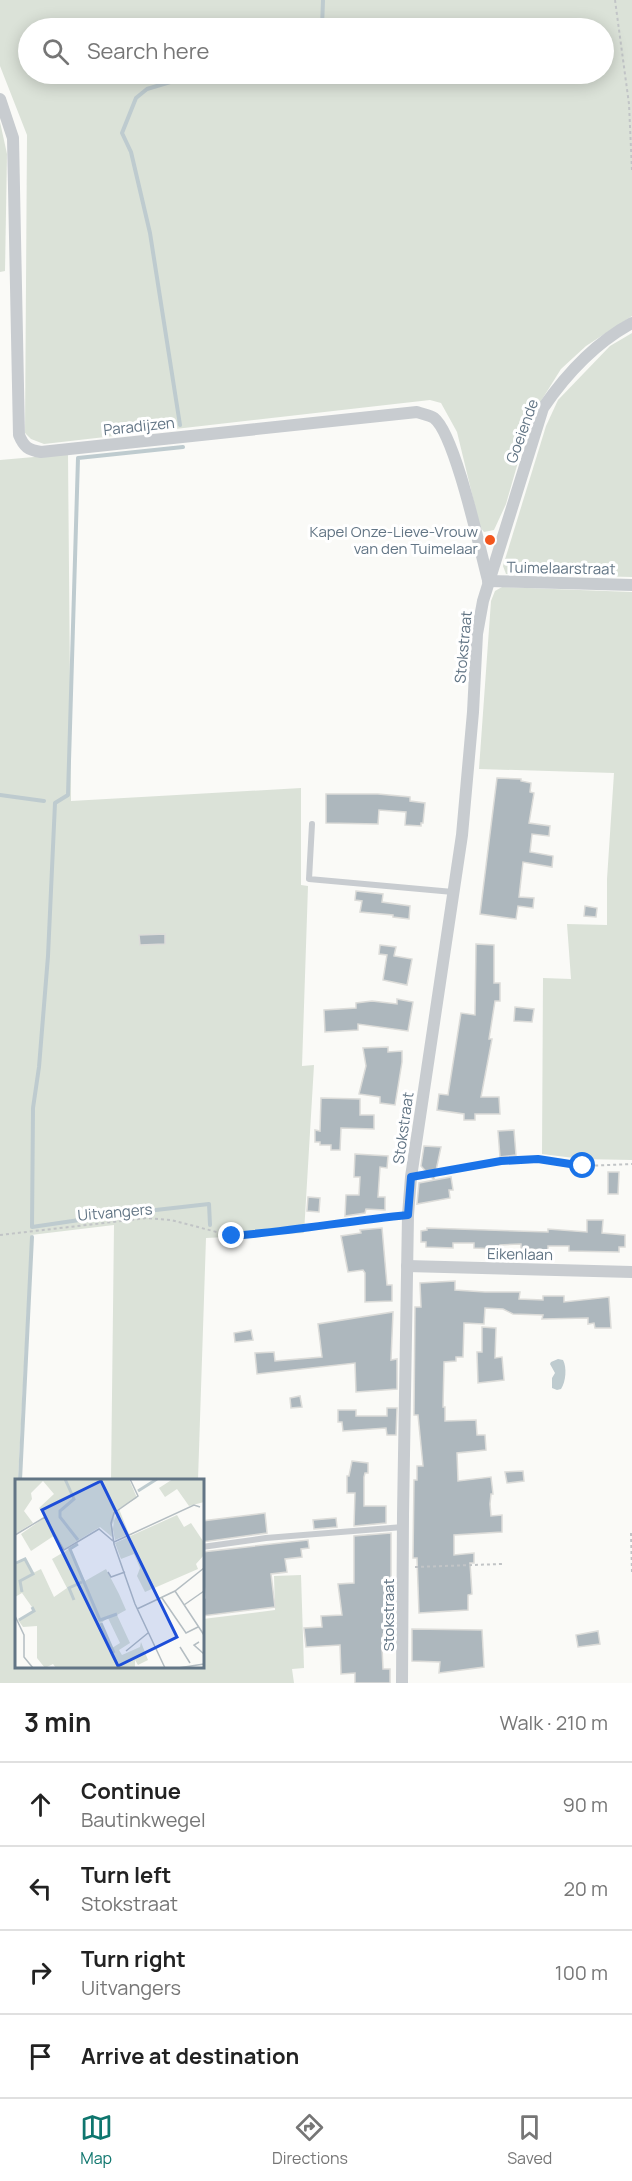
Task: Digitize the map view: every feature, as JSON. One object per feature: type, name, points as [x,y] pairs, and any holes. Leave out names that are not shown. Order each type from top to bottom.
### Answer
[{"type":"street","name":"Paradijzen","points":[[0,99],[13,138],[19,435],[23,444],[30,450],[41,452],[417,412],[434,417],[442,429],[464,485],[488,581]]},
{"type":"street","name":"Goeiende","points":[[488,581],[543,408],[557,387],[579,362],[617,331],[632,323]]},
{"type":"street","name":"Tuimelaarstraat","points":[[488,581],[632,585]]},
{"type":"street","name":"Stokstraat","points":[[402,1683],[408,1215],[411,1177],[462,835],[473,712],[477,634],[488,581]]},
{"type":"street","name":"Eikenlaan","points":[[407,1266],[632,1272]]},
{"type":"lane","points":[[312,824],[309,879],[454,892]]},
{"type":"lane","points":[[204,1547],[266,1538],[403,1527]]},
{"type":"path","points":[[615,0],[629,104],[632,171]]},
{"type":"path","points":[[411,1177],[511,1161],[538,1159],[583,1166],[632,1164]]},
{"type":"path","name":"Uitvangers","points":[[0,1234],[147,1218],[171,1220],[232,1236],[281,1232],[408,1215]]},
{"type":"path","points":[[631,1533],[632,1574]]},
{"type":"path","points":[[403,1568],[502,1564]]},
{"type":"shaded area","points":[[0,0],[632,0],[632,316],[586,346],[561,369],[531,417],[506,504],[494,530],[484,532],[480,527],[457,432],[441,403],[430,400],[44,444],[31,439],[25,433],[27,135],[0,66]]},
{"type":"shaded area","points":[[0,122],[7,154],[5,271],[0,272]]},
{"type":"shaded area","points":[[632,333],[632,577],[506,574],[503,566],[546,426],[558,400],[610,346]]},
{"type":"shaded area","points":[[68,454],[71,801],[301,788],[301,885],[308,886],[302,1066],[314,1065],[304,1233],[206,1238],[198,1479],[111,1479],[114,1225],[31,1235],[18,1479],[15,1479],[15,1668],[204,1668],[204,1619],[275,1610],[274,1576],[301,1575],[304,1668],[292,1669],[294,1683],[0,1683],[0,460]]},
{"type":"shaded area","points":[[502,587],[632,592],[632,1160],[582,1159],[542,1154],[543,978],[571,979],[567,924],[607,925],[607,879],[614,773],[479,769],[491,601],[495,591]]},
{"type":"shaded area","points":[[558,1359],[563,1360],[565,1374],[563,1386],[557,1390],[552,1388],[552,1378],[555,1373],[550,1364]]},
{"type":"building","points":[[497,778],[521,779],[521,781],[531,783],[530,792],[534,793],[529,823],[550,826],[549,836],[532,834],[530,852],[553,856],[552,867],[523,862],[519,897],[534,898],[533,908],[518,906],[516,919],[480,914]]},
{"type":"building","points":[[326,794],[378,794],[410,797],[410,801],[425,803],[423,823],[421,826],[405,825],[406,812],[379,810],[378,824],[326,823]]},
{"type":"building","points":[[356,891],[383,894],[382,902],[410,906],[409,919],[360,912],[362,901],[355,900]]},
{"type":"building","points":[[585,906],[597,908],[596,917],[584,916]]},
{"type":"building","points":[[165,934],[165,944],[140,945],[139,935]]},
{"type":"building","points":[[476,944],[494,945],[494,983],[500,983],[500,1001],[495,1001],[489,1039],[492,1039],[481,1097],[499,1097],[500,1114],[475,1114],[475,1120],[464,1120],[464,1114],[437,1110],[439,1094],[448,1095],[461,1013],[475,1015]]},
{"type":"building","points":[[380,945],[396,947],[394,956],[412,959],[407,985],[383,980],[387,955],[379,954]]},
{"type":"building","points":[[397,999],[413,1002],[408,1031],[358,1024],[358,1030],[325,1032],[324,1010],[356,1008],[356,1003],[372,1001],[397,1004]]},
{"type":"building","points":[[515,1007],[534,1009],[532,1022],[514,1021]]},
{"type":"building","points":[[388,1047],[388,1052],[402,1051],[395,1105],[380,1103],[380,1097],[359,1094],[366,1066],[363,1048]]},
{"type":"building","points":[[321,1098],[360,1099],[360,1115],[374,1115],[374,1129],[341,1128],[340,1150],[331,1150],[331,1145],[320,1145],[320,1142],[315,1142],[315,1130],[320,1131]]},
{"type":"building","points":[[514,1130],[516,1155],[500,1157],[498,1131]]},
{"type":"building","points":[[424,1146],[441,1147],[434,1180],[421,1166]]},
{"type":"building","points":[[355,1154],[388,1156],[387,1168],[380,1167],[378,1197],[385,1197],[385,1210],[366,1209],[365,1213],[345,1216],[346,1195],[359,1195],[360,1177],[354,1177]]},
{"type":"building","points":[[608,1172],[619,1172],[618,1194],[608,1194]]},
{"type":"building","points":[[451,1177],[453,1190],[449,1190],[450,1198],[417,1204],[419,1183]]},
{"type":"building","points":[[308,1197],[320,1198],[319,1212],[307,1211]]},
{"type":"building","points":[[587,1220],[603,1220],[602,1233],[625,1235],[625,1247],[619,1247],[619,1252],[569,1251],[569,1246],[548,1246],[548,1250],[521,1249],[521,1244],[500,1245],[500,1249],[474,1248],[474,1243],[453,1243],[453,1248],[426,1247],[426,1242],[421,1242],[421,1231],[427,1228],[548,1232],[548,1229],[587,1232]]},
{"type":"building","points":[[382,1228],[387,1285],[392,1285],[392,1301],[365,1302],[365,1273],[363,1270],[348,1272],[341,1236],[361,1233],[360,1230]]},
{"type":"building","points":[[455,1281],[455,1290],[520,1292],[519,1299],[543,1300],[543,1296],[564,1296],[564,1302],[609,1297],[611,1328],[595,1328],[594,1323],[588,1324],[588,1318],[542,1319],[543,1315],[513,1314],[503,1309],[485,1308],[484,1324],[464,1323],[463,1357],[456,1357],[456,1361],[444,1362],[445,1421],[476,1420],[477,1435],[485,1435],[486,1450],[457,1453],[458,1481],[491,1477],[493,1494],[491,1494],[490,1504],[491,1516],[502,1515],[502,1532],[454,1535],[454,1555],[474,1553],[474,1563],[470,1563],[472,1594],[468,1595],[468,1610],[419,1613],[417,1558],[413,1558],[414,1480],[417,1480],[417,1466],[423,1466],[418,1415],[414,1415],[415,1307],[421,1307],[420,1283]]},
{"type":"building","points":[[393,1312],[391,1360],[397,1359],[397,1389],[356,1392],[355,1363],[257,1374],[255,1353],[274,1352],[275,1361],[322,1357],[318,1324]]},
{"type":"building","points":[[482,1327],[496,1328],[495,1358],[502,1357],[504,1380],[478,1383],[477,1352],[482,1352]]},
{"type":"building","points":[[251,1330],[253,1340],[235,1342],[234,1333]]},
{"type":"building","points":[[300,1396],[302,1407],[291,1408],[290,1398]]},
{"type":"building","points":[[387,1408],[397,1408],[396,1435],[387,1435],[386,1428],[343,1431],[342,1422],[338,1422],[338,1410],[356,1410],[356,1416],[387,1416]]},
{"type":"building","points":[[352,1461],[368,1463],[368,1473],[365,1473],[364,1477],[364,1506],[386,1506],[386,1523],[354,1526],[355,1493],[347,1493],[347,1476],[349,1476]]},
{"type":"building","points":[[523,1471],[524,1481],[507,1483],[505,1472]]},
{"type":"building","points":[[265,1513],[267,1533],[204,1542],[204,1521]]},
{"type":"building","points":[[336,1518],[337,1527],[314,1529],[313,1520]]},
{"type":"building","points":[[391,1533],[391,1614],[387,1614],[387,1634],[383,1634],[382,1648],[383,1669],[390,1669],[390,1683],[355,1683],[355,1673],[341,1674],[340,1645],[306,1647],[304,1628],[322,1627],[321,1616],[342,1615],[338,1584],[354,1583],[354,1536]]},
{"type":"building","points":[[308,1540],[309,1548],[301,1549],[302,1557],[285,1559],[287,1572],[271,1574],[275,1607],[204,1616],[204,1552]]},
{"type":"building","points":[[412,1629],[482,1630],[484,1667],[439,1673],[440,1662],[412,1661]]},
{"type":"building","points":[[598,1631],[600,1644],[578,1647],[576,1635]]},
{"type":"waterway","points":[[322,18],[323,0]]},
{"type":"waterway","points":[[164,84],[147,89],[136,98],[122,133],[131,152],[150,233],[180,425]]},
{"type":"waterway","points":[[183,447],[78,458],[68,795],[55,803],[48,956],[39,1067],[33,1108],[32,1227],[209,1204],[210,1225]]},
{"type":"waterway","points":[[0,795],[44,801]]},
{"type":"waterway","points":[[20,1479],[32,1237]]},
{"type":"place","name":"Kapel Onze-Lieve-Vrouw van den Tuimelaar","points":[[490,540]]},
{"type":"route","points":[[232,1236],[281,1232],[408,1215],[411,1177],[501,1161],[538,1159],[583,1166]]}]
